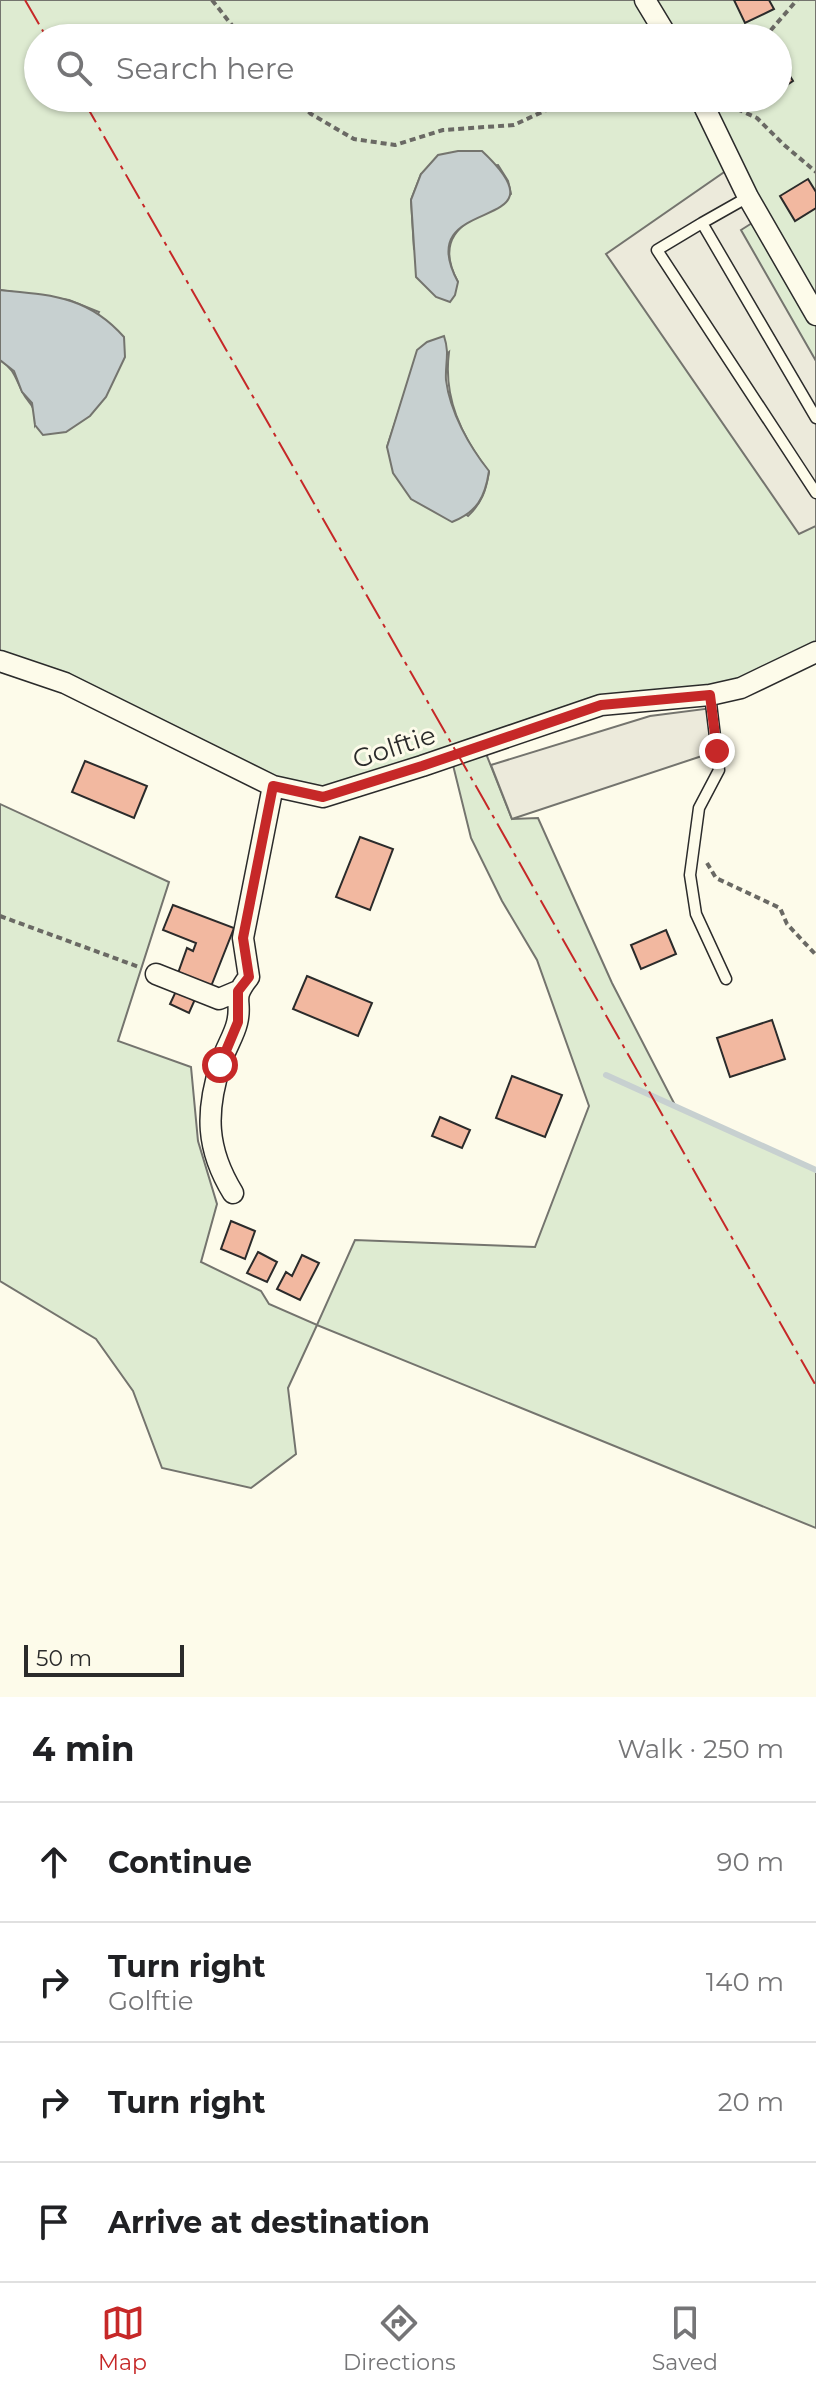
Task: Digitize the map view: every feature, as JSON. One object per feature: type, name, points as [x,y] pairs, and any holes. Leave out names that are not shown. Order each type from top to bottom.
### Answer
[{"type":"street","points":[[645,0],[660,24]]},
{"type":"street","points":[[707,112],[748,197],[816,315]]},
{"type":"street","name":"Golftie","points":[[0,661],[65,683],[273,786],[323,797],[601,705],[710,695],[741,688],[816,652]]},
{"type":"street","points":[[156,974],[219,999],[238,991],[249,977],[243,938],[273,786]]},
{"type":"street","points":[[233,1193],[220,1172],[209,1129],[220,1065],[238,1022],[238,991]]},
{"type":"lane","points":[[748,197],[657,250],[816,493]]},
{"type":"lane","points":[[702,223],[816,418]]},
{"type":"lane","points":[[710,695],[719,770],[699,808],[690,875],[696,914],[726,979]]},
{"type":"path","points":[[212,0],[231,24]]},
{"type":"path","points":[[776,24],[797,0]]},
{"type":"path","points":[[309,112],[354,139],[395,145],[443,130],[514,125],[542,112]]},
{"type":"path","points":[[743,112],[757,118],[816,172]]},
{"type":"path","points":[[694,841],[716,878],[780,908],[787,924],[816,955]]},
{"type":"path","points":[[0,916],[156,974]]},
{"type":"green space","points":[[0,0],[816,0],[816,652],[741,688],[601,705],[483,746],[512,819],[538,818],[612,983],[676,1107],[816,1170],[816,1528],[317,1325],[355,1240],[535,1247],[589,1106],[537,960],[502,901],[471,838],[451,757],[323,797],[0,661],[0,360],[11,370],[33,408],[35,425],[99,312],[69,300],[0,290]],"holes":[[[498,165],[508,181],[511,194],[471,219],[453,238],[449,250],[458,282],[414,249],[411,200],[421,174]],[[449,352],[449,385],[456,415],[470,444],[489,472],[483,496],[468,516],[387,447],[405,392]]]},
{"type":"green space","points":[[0,804],[169,882],[118,1041],[191,1067],[198,1141],[217,1204],[201,1262],[261,1291],[269,1304],[317,1325],[288,1388],[296,1454],[251,1488],[162,1468],[133,1391],[96,1339],[0,1281]]},
{"type":"shaded area","points":[[482,151],[505,178],[510,195],[502,206],[468,223],[454,235],[448,253],[458,282],[450,302],[436,297],[416,277],[411,200],[421,174],[438,155]]},
{"type":"shaded area","points":[[733,166],[760,218],[741,230],[816,361],[816,526],[799,534],[606,254]]},
{"type":"shaded area","points":[[0,290],[52,296],[82,305],[97,313],[124,337],[125,357],[106,397],[90,416],[66,432],[43,435],[35,425],[32,403],[22,392],[14,371],[0,360]]},
{"type":"shaded area","points":[[444,336],[446,380],[456,416],[474,451],[489,471],[485,489],[474,509],[452,522],[411,499],[393,473],[387,447],[417,350],[427,342]]},
{"type":"shaded area","points":[[712,708],[717,751],[512,819],[491,765],[650,716]]},
{"type":"building","points":[[734,0],[769,0],[774,9],[745,23]]},
{"type":"building","points":[[808,179],[816,192],[816,208],[795,221],[780,196]]},
{"type":"building","points":[[85,761],[147,786],[134,818],[72,792]]},
{"type":"building","points":[[360,837],[393,849],[370,910],[336,897]]},
{"type":"building","points":[[173,905],[234,928],[210,989],[177,976],[187,948],[193,951],[196,943],[163,930]]},
{"type":"building","points":[[666,930],[676,954],[641,969],[631,945]]},
{"type":"building","points":[[307,976],[372,1003],[358,1036],[293,1009]]},
{"type":"building","points":[[177,989],[196,997],[189,1013],[170,1004]]},
{"type":"building","points":[[772,1020],[785,1059],[730,1077],[717,1038]]},
{"type":"building","points":[[512,1076],[562,1095],[545,1137],[496,1118]]},
{"type":"building","points":[[440,1117],[470,1130],[462,1148],[432,1136]]},
{"type":"building","points":[[231,1221],[255,1231],[245,1259],[221,1249]]},
{"type":"building","points":[[258,1252],[277,1262],[267,1282],[247,1273]]},
{"type":"building","points":[[302,1255],[319,1263],[300,1300],[277,1289],[286,1272],[292,1276]]},
{"type":"waterway","points":[[606,1075],[816,1170]]},
{"type":"power","points":[[25,0],[39,24]]},
{"type":"power","points":[[90,112],[816,1386]]},
{"type":"route","points":[[220,1065],[238,1022],[238,991],[249,977],[243,938],[273,786],[323,797],[601,705],[710,695],[717,751]]}]
